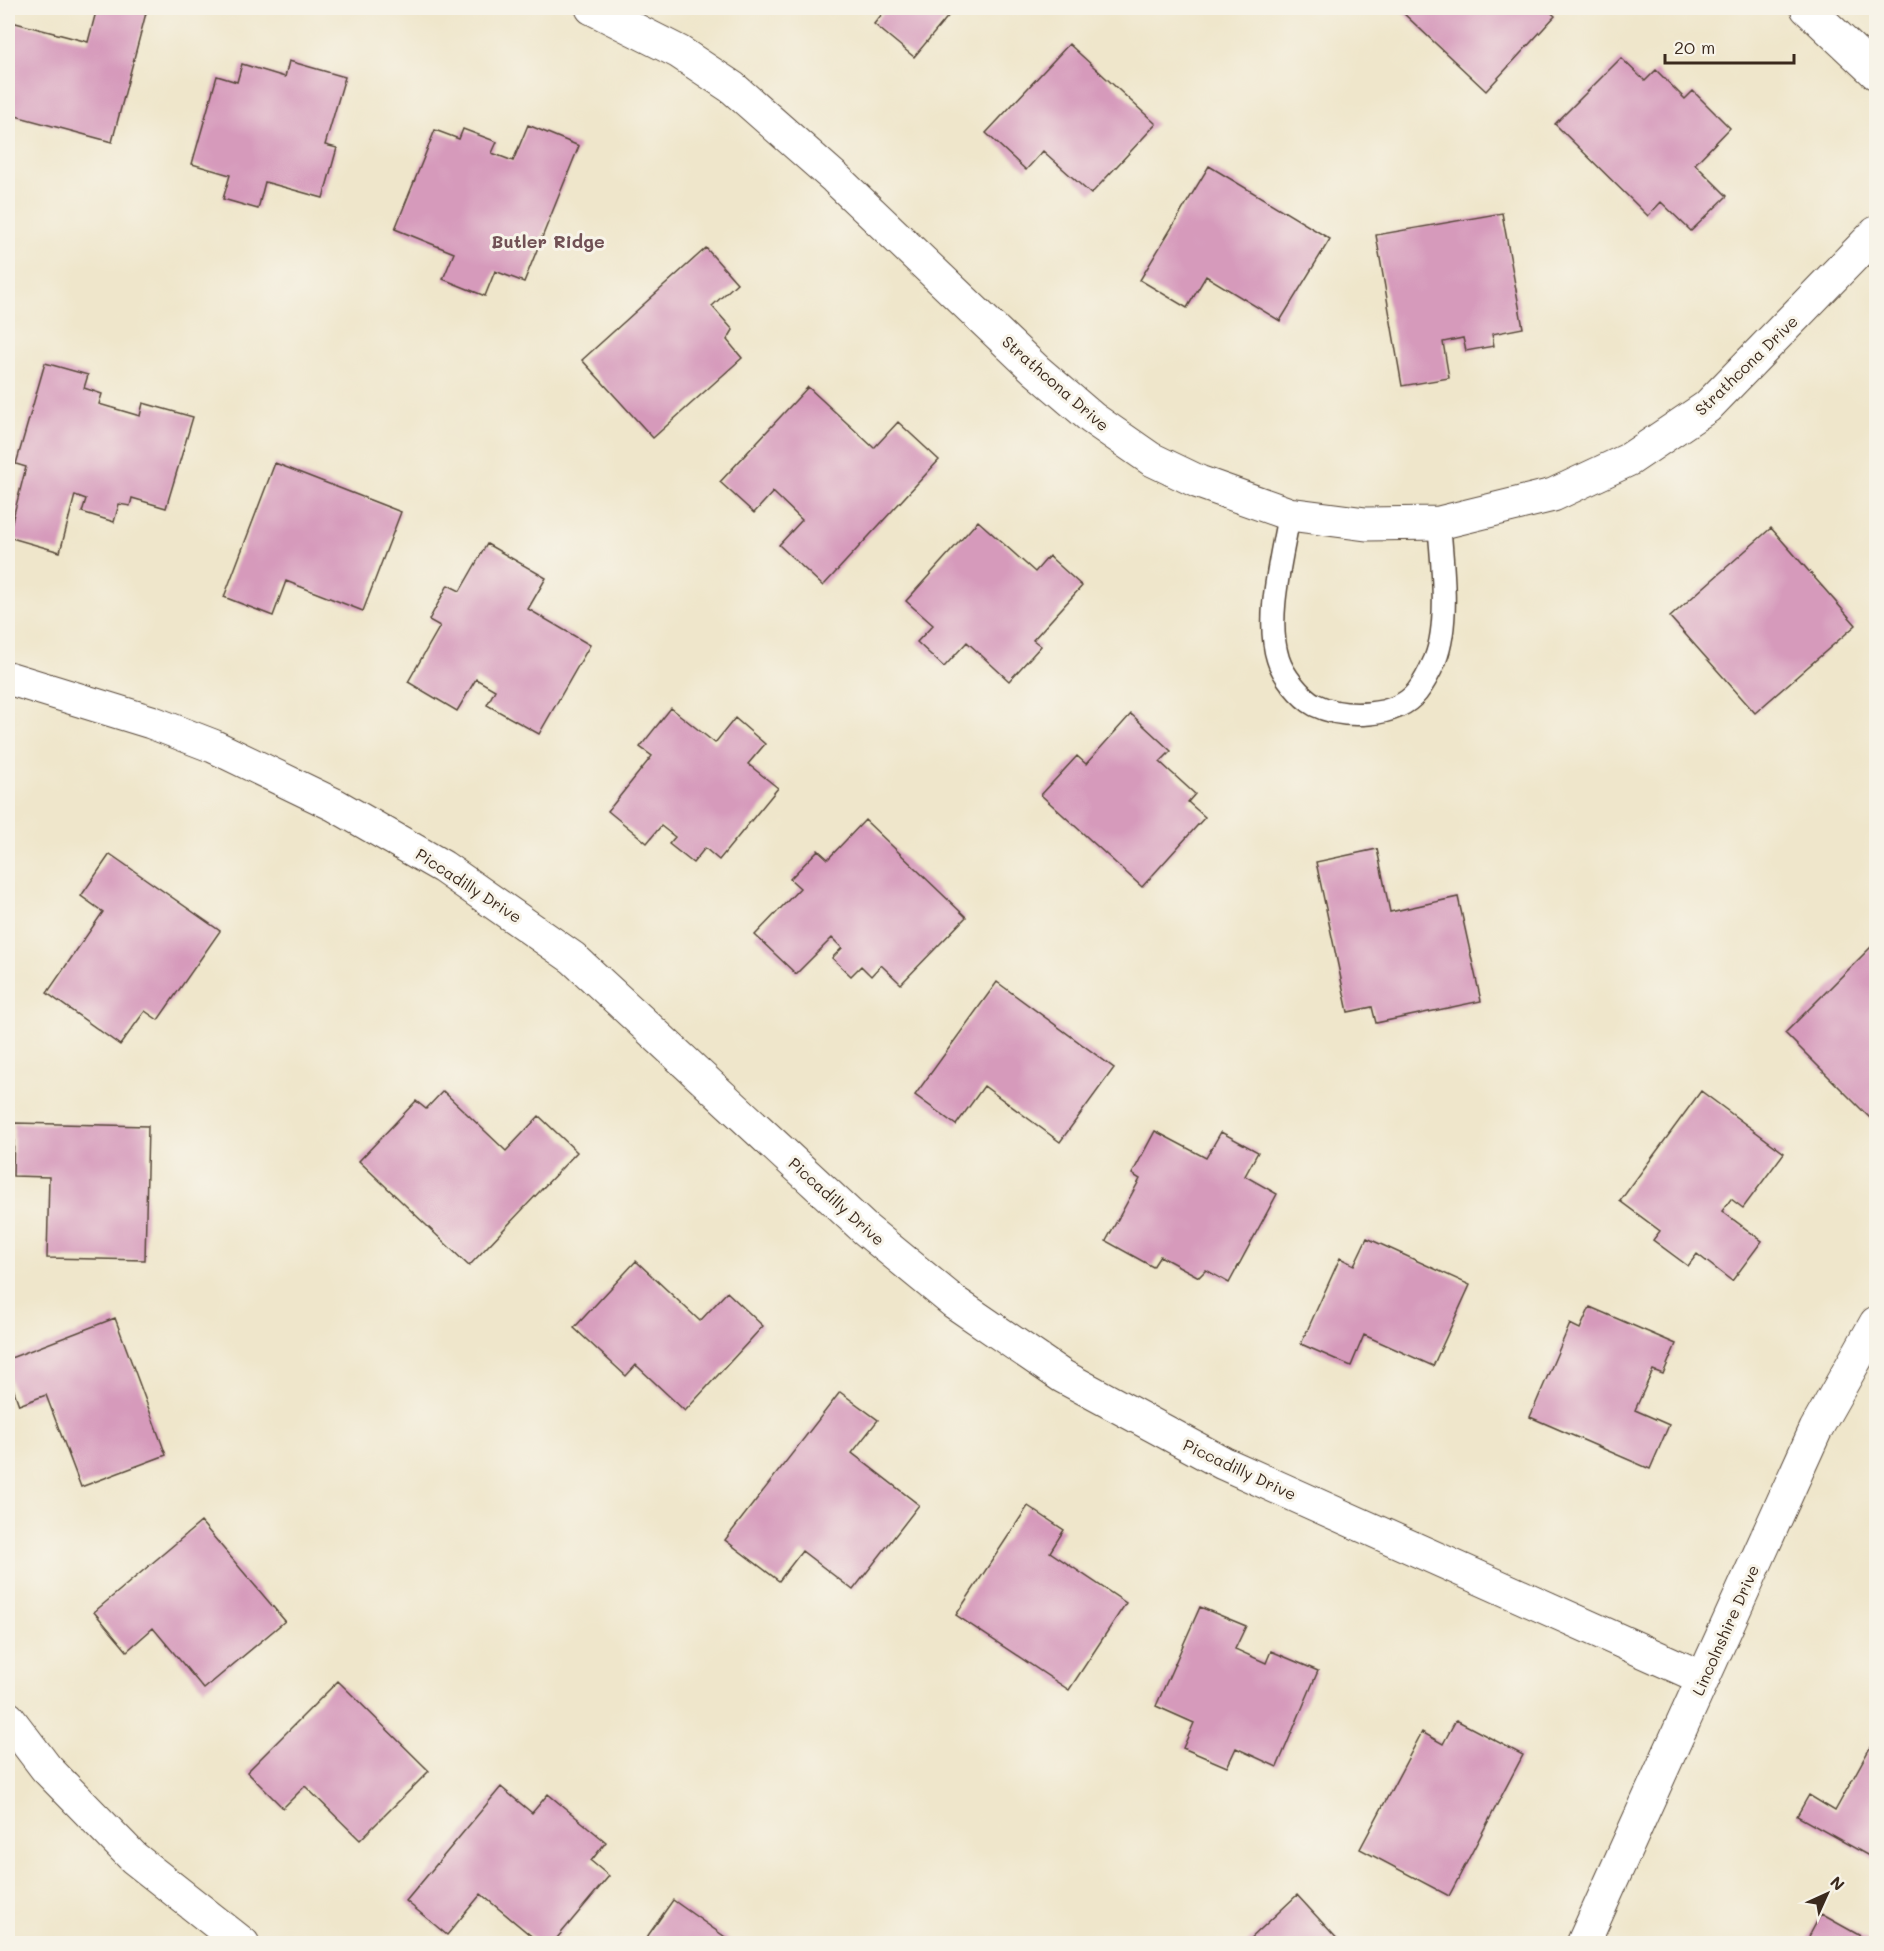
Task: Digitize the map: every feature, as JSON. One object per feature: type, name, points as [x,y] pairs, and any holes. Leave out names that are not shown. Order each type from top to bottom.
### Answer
[{"type":"street","name":"Strathcona Drive","points":[[592,8],[679,52],[733,88],[835,177],[1036,370],[1092,418],[1151,459],[1199,482],[1289,514],[1366,524],[1439,523],[1553,495],[1630,459],[1667,436],[1714,400],[1876,233]]},
{"type":"street","points":[[1807,8],[1876,74]]},
{"type":"street","name":"Piccadilly Drive","points":[[8,678],[151,722],[213,746],[335,805],[443,867],[573,958],[865,1229],[954,1302],[1062,1376],[1223,1463],[1703,1678]]},
{"type":"street","name":"Lincolnshire Drive","points":[[1583,1944],[1815,1429],[1876,1323]]},
{"type":"street","points":[[8,1718],[53,1775],[134,1858],[243,1944]]},
{"type":"lane","points":[[1289,514],[1273,618],[1278,659],[1292,685],[1314,704],[1346,714],[1386,712],[1417,693],[1436,658],[1445,603],[1439,523]]},
{"type":"building","points":[[97,8],[127,8],[146,13],[112,142],[8,114],[8,21],[88,42]]},
{"type":"building","points":[[887,8],[955,8],[914,57],[874,24]]},
{"type":"building","points":[[1403,8],[1546,8],[1555,16],[1486,91],[1400,10]]},
{"type":"building","points":[[1069,44],[1156,124],[1091,194],[1043,151],[1026,170],[986,133]]},
{"type":"building","points":[[1621,58],[1645,81],[1656,70],[1685,99],[1693,91],[1730,128],[1695,164],[1727,196],[1691,231],[1661,202],[1648,216],[1555,124]]},
{"type":"building","points":[[289,61],[345,77],[325,145],[337,148],[323,198],[265,182],[258,209],[223,199],[230,175],[192,164],[217,76],[237,82],[242,64],[285,77]]},
{"type":"building","points":[[528,125],[579,146],[524,282],[495,271],[485,296],[443,279],[454,253],[395,229],[435,130],[459,139],[463,129],[497,142],[492,153],[513,161]]},
{"type":"building","points":[[1209,166],[1330,239],[1280,321],[1206,276],[1187,308],[1140,280]]},
{"type":"building","points":[[1502,213],[1523,328],[1492,334],[1494,346],[1466,351],[1463,338],[1443,342],[1449,378],[1402,386],[1376,235]]},
{"type":"building","points":[[706,248],[737,283],[712,306],[733,330],[727,340],[742,358],[653,438],[582,360]]},
{"type":"building","points":[[45,363],[88,375],[84,388],[102,394],[99,404],[140,416],[143,403],[193,417],[166,508],[132,498],[130,506],[119,504],[114,522],[82,512],[86,499],[75,495],[60,552],[8,537],[26,467],[16,464]]},
{"type":"building","points":[[808,387],[874,448],[898,422],[939,460],[823,586],[779,545],[802,520],[773,492],[754,513],[720,482]]},
{"type":"building","points":[[275,463],[401,512],[363,611],[286,581],[273,616],[224,597]]},
{"type":"building","points":[[978,521],[1035,572],[1049,556],[1082,586],[1033,640],[1041,646],[1009,681],[967,642],[944,667],[917,642],[933,625],[906,601]]},
{"type":"building","points":[[1771,528],[1856,625],[1755,713],[1670,617]]},
{"type":"building","points":[[487,544],[546,578],[528,609],[590,645],[539,734],[487,705],[495,690],[476,679],[457,711],[408,682],[440,626],[429,620],[448,585],[460,591]]},
{"type":"building","points":[[671,708],[715,743],[735,718],[765,744],[748,764],[778,788],[719,860],[705,848],[693,863],[669,844],[675,837],[661,826],[647,843],[608,811],[652,756],[640,747]]},
{"type":"building","points":[[1131,714],[1171,751],[1160,762],[1195,794],[1188,802],[1205,817],[1142,887],[1041,795],[1077,756],[1086,764]]},
{"type":"building","points":[[865,820],[966,917],[901,984],[881,965],[871,976],[861,966],[851,976],[832,958],[842,948],[832,938],[796,974],[755,935],[800,888],[790,879],[818,850],[828,859]]},
{"type":"building","points":[[1377,849],[1390,912],[1458,897],[1481,1001],[1376,1023],[1372,1007],[1348,1012],[1316,862]]},
{"type":"building","points":[[110,854],[220,931],[158,1020],[145,1011],[120,1045],[47,993],[103,912],[81,896]]},
{"type":"building","points":[[1875,943],[1876,945],[1875,1123],[1785,1033]]},
{"type":"building","points":[[997,982],[1114,1068],[1060,1142],[984,1086],[956,1125],[915,1095]]},
{"type":"building","points":[[443,1091],[506,1151],[539,1116],[577,1152],[469,1266],[359,1161],[416,1101],[426,1109]]},
{"type":"building","points":[[1701,1091],[1784,1153],[1743,1208],[1731,1199],[1722,1211],[1762,1241],[1732,1281],[1697,1254],[1688,1266],[1653,1240],[1660,1231],[1620,1201]]},
{"type":"building","points":[[14,1123],[148,1126],[145,1260],[47,1258],[49,1177],[13,1176]]},
{"type":"building","points":[[1155,1131],[1206,1158],[1221,1132],[1258,1152],[1245,1176],[1277,1194],[1229,1283],[1206,1270],[1199,1277],[1160,1256],[1153,1267],[1106,1241],[1140,1179],[1132,1174]]},
{"type":"building","points":[[1367,1238],[1470,1285],[1433,1366],[1364,1335],[1351,1366],[1301,1344],[1340,1258],[1354,1265]]},
{"type":"building","points":[[636,1261],[700,1321],[727,1292],[763,1326],[685,1411],[636,1365],[626,1376],[574,1328]]},
{"type":"building","points":[[1590,1307],[1676,1344],[1663,1374],[1653,1370],[1635,1410],[1669,1425],[1650,1469],[1530,1417],[1570,1324],[1580,1329]]},
{"type":"building","points":[[115,1318],[166,1455],[81,1487],[46,1395],[19,1405],[8,1374],[8,1359]]},
{"type":"building","points":[[840,1392],[878,1420],[852,1453],[919,1505],[853,1590],[802,1551],[779,1581],[725,1540]]},
{"type":"building","points":[[1028,1506],[1064,1530],[1050,1552],[1126,1603],[1069,1690],[956,1615]]},
{"type":"building","points":[[201,1522],[285,1621],[204,1689],[153,1628],[127,1651],[94,1612]]},
{"type":"building","points":[[1200,1607],[1246,1626],[1235,1649],[1266,1663],[1271,1651],[1318,1671],[1277,1767],[1236,1748],[1227,1767],[1183,1748],[1194,1723],[1156,1706]]},
{"type":"building","points":[[338,1681],[429,1771],[360,1840],[305,1786],[283,1808],[247,1772]]},
{"type":"building","points":[[1456,1720],[1523,1755],[1449,1896],[1360,1849],[1422,1732],[1443,1744]]},
{"type":"building","points":[[1876,1737],[1876,1860],[1797,1816],[1809,1795],[1835,1811]]},
{"type":"building","points":[[501,1787],[532,1813],[548,1794],[606,1842],[591,1861],[609,1876],[552,1944],[541,1944],[481,1894],[447,1935],[406,1901]]},
{"type":"building","points":[[1297,1895],[1342,1944],[1245,1944]]},
{"type":"building","points":[[673,1900],[735,1944],[642,1944]]},
{"type":"building","points":[[1821,1914],[1875,1944],[1805,1944]]},
{"type":"district","name":"Butler Ridge","points":[[548,241]]}]
